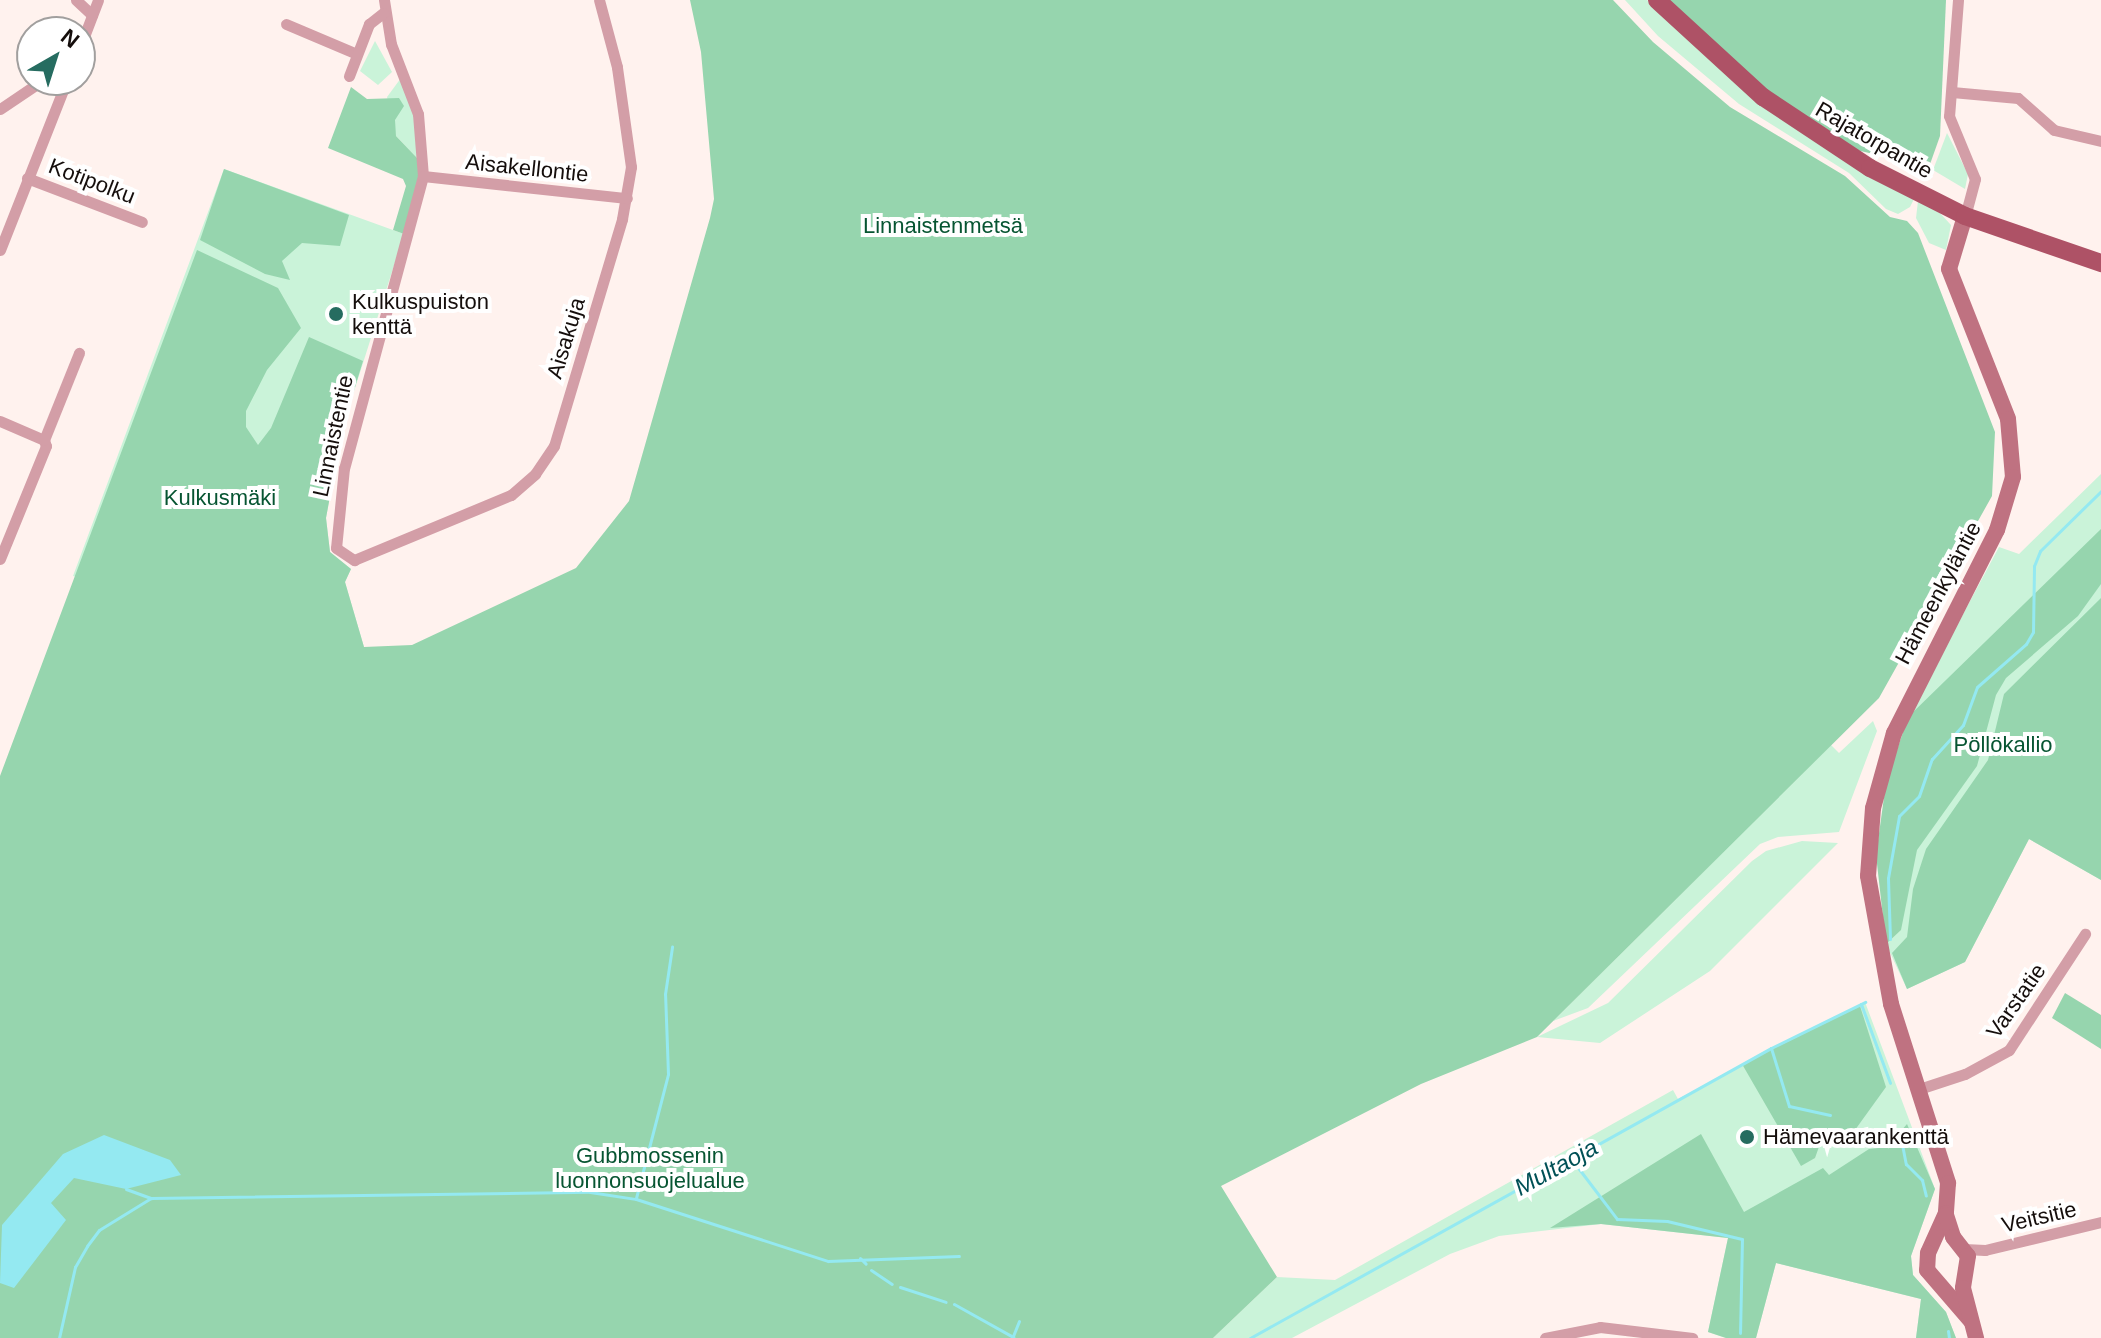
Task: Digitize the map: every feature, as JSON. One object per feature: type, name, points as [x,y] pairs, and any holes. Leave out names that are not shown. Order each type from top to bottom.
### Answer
[{"type":"main road","name":"Rajatorpantie","points":[[1657,0],[1730,70],[1796,122],[1883,176],[1965,216],[2101,263]]},
{"type":"street","points":[[76,0],[92,15],[98,0]]},
{"type":"street","name":"Linnaistentie","points":[[345,556],[336,548],[335,529],[354,418],[423,176],[418,114],[383,13],[384,0]]},
{"type":"street","name":"Aisakuja","points":[[345,556],[354,560],[451,523],[511,495],[535,474],[554,446],[627,198],[627,128],[599,0]]},
{"type":"street","name":"Hämeenkyläntie","points":[[1933,1246],[1946,1213],[1948,1183],[1879,954],[1870,900],[1870,842],[1880,776],[1905,702],[1997,530],[2013,477],[2008,419],[1949,269],[1975,179],[1950,124],[1958,0]]},
{"type":"street","points":[[349,76],[369,24],[383,13]]},
{"type":"street","points":[[286,24],[357,54]]},
{"type":"street","points":[[1952,92],[2018,98],[2054,130],[2101,141]]},
{"type":"street","points":[[0,109],[19,96]]},
{"type":"street","points":[[0,250],[60,96]]},
{"type":"street","name":"Aisakellontie","points":[[423,176],[627,198]]},
{"type":"street","name":"Kotipolku","points":[[27,178],[142,222]]},
{"type":"street","points":[[0,559],[79,353]]},
{"type":"street","points":[[0,421],[44,440]]},
{"type":"street","name":"Varstatie","points":[[1919,1089],[1965,1074],[2009,1050],[2085,934]]},
{"type":"street","name":"Hämeenkyläntie","points":[[1946,1213],[1964,1258],[1971,1321],[1976,1338]]},
{"type":"street","name":"Veitsitie","points":[[1964,1258],[1985,1250],[2101,1222]]},
{"type":"street","points":[[1933,1246],[1964,1258],[1950,1284],[1938,1282],[1926,1261],[1933,1246]]},
{"type":"street","name":"Hämeenkyläntie","points":[[1938,1282],[1971,1321]]},
{"type":"street","points":[[1545,1338],[1600,1327],[1692,1338]]},
{"type":"green space","points":[[690,0],[1613,0],[1653,42],[1730,107],[1845,176],[1890,217],[1907,221],[1918,233],[1995,432],[1992,496],[1879,698],[1537,1037],[1421,1084],[1221,1186],[1277,1277],[1213,1338],[0,1338],[0,776],[197,250],[278,288],[301,328],[267,370],[246,411],[246,427],[258,445],[271,428],[309,337],[363,361],[343,426],[326,518],[330,552],[351,569],[345,582],[364,647],[412,645],[576,568],[629,501],[714,199],[701,52]]},
{"type":"green space","points":[[1625,0],[1647,0],[1706,57],[1914,199],[1910,207],[1898,214],[1886,209],[1849,173],[1739,104],[1658,36]]},
{"type":"green space","points":[[1666,0],[1946,0],[1940,136],[1929,167],[1852,149],[1757,83]]},
{"type":"green space","points":[[375,41],[392,72],[378,85],[360,71]]},
{"type":"green space","points":[[401,78],[414,110],[418,159],[396,136],[387,97]]},
{"type":"green space","points":[[351,87],[367,99],[399,98],[404,106],[395,120],[396,136],[418,159],[419,176],[404,234],[393,230],[406,186],[403,179],[328,148]]},
{"type":"green space","points":[[1947,133],[1968,174],[1965,189],[1933,170]]},
{"type":"green space","name":"Kulkusmäki","points":[[224,169],[404,234],[343,426],[326,518],[330,552],[351,569],[345,582],[364,647],[73,576]]},
{"type":"green space","points":[[224,169],[349,215],[340,246],[302,243],[282,261],[290,280],[265,274],[200,240]]},
{"type":"green space","points":[[1918,201],[1938,211],[1951,225],[1946,250],[1929,243],[1916,218]]},
{"type":"green space","name":"Pöllökallio","points":[[2101,474],[2101,880],[2029,839],[1965,962],[1907,989],[1886,944],[1908,717],[1999,547],[2019,554]]},
{"type":"green space","points":[[2101,529],[2101,584],[2078,616],[2006,678],[1996,695],[1977,766],[1917,850],[1901,930],[1886,944],[1876,855],[1886,783],[1908,717]]},
{"type":"green space","points":[[2101,598],[2101,880],[2029,839],[1965,962],[1907,989],[1892,953],[1907,937],[1913,889],[1926,849],[1988,760],[2004,694]]},
{"type":"green space","points":[[1873,721],[1877,731],[1839,832],[1778,837],[1760,844],[1588,1008],[1553,1021],[1831,745],[1839,753]]},
{"type":"green space","points":[[1802,841],[1838,843],[1710,971],[1600,1043],[1537,1037],[1608,1003],[1752,861],[1766,851]]},
{"type":"green space","points":[[2065,993],[2101,1015],[2101,1049],[2052,1018]]},
{"type":"green space","points":[[1865,1002],[1935,1189],[1911,1256],[1913,1275],[1946,1312],[1956,1338],[1916,1338],[1921,1299],[1776,1263],[1756,1338],[1726,1338],[1708,1332],[1728,1238],[1601,1224],[1499,1236],[1450,1254],[1292,1338],[1213,1338],[1277,1277],[1335,1280],[1673,1090],[1678,1099]]},
{"type":"green space","points":[[1860,1006],[1886,1087],[1855,1130],[1820,1144],[1815,1158],[1801,1166],[1742,1064]]},
{"type":"green space","points":[[1907,1124],[1935,1189],[1911,1256],[1913,1275],[1946,1312],[1956,1338],[1916,1338],[1921,1299],[1776,1263],[1756,1338],[1726,1338],[1708,1332],[1728,1238],[1601,1224],[1550,1228],[1701,1134],[1744,1212],[1823,1168],[1829,1175],[1869,1149],[1887,1147]]},
{"type":"water","points":[[104,1135],[170,1160],[181,1175],[126,1189],[74,1178],[51,1203],[66,1220],[14,1288],[0,1283],[2,1225],[63,1154]]},
{"type":"waterway","name":"Multaoja","points":[[1890,939],[1888,878],[1899,816],[1919,796],[1932,759],[1963,725],[1977,687],[2026,644],[2033,632],[2034,566],[2040,551],[2101,491]]},
{"type":"waterway","points":[[636,1198],[668,1074],[665,994],[672,947]]},
{"type":"waterway","name":"Multaoja","points":[[1250,1338],[1771,1048],[1865,1002]]},
{"type":"waterway","points":[[1861,1004],[1890,1083]]},
{"type":"waterway","points":[[1771,1048],[1789,1106],[1830,1115]]},
{"type":"waterway","points":[[1899,1129],[1906,1164],[1922,1180],[1926,1196]]},
{"type":"waterway","points":[[1576,1165],[1617,1219],[1667,1221],[1742,1239],[1740,1333]]},
{"type":"waterway","points":[[126,1189],[151,1198],[590,1192],[636,1199],[828,1261],[959,1256]]},
{"type":"waterway","points":[[59,1338],[75,1267],[87,1246],[99,1230],[151,1198]]},
{"type":"waterway","points":[[860,1258],[866,1264]]},
{"type":"waterway","points":[[871,1270],[892,1284]]},
{"type":"waterway","points":[[900,1287],[946,1302]]},
{"type":"waterway","points":[[954,1304],[1013,1337]]},
{"type":"waterway","points":[[1013,1336],[1019,1321]]},
{"type":"waterway","points":[[1948,1331],[1949,1338]]},
{"type":"place","name":"Kulkuspuiston kenttä","points":[[336,314]]},
{"type":"place","name":"Hämevaarankenttä","points":[[1747,1137]]},
{"type":"park label","name":"Linnaistenmetsä","points":[[943,226]]},
{"type":"park label","name":"Gubbmossenin luonnonsuojelualue","points":[[650,1168]]}]
